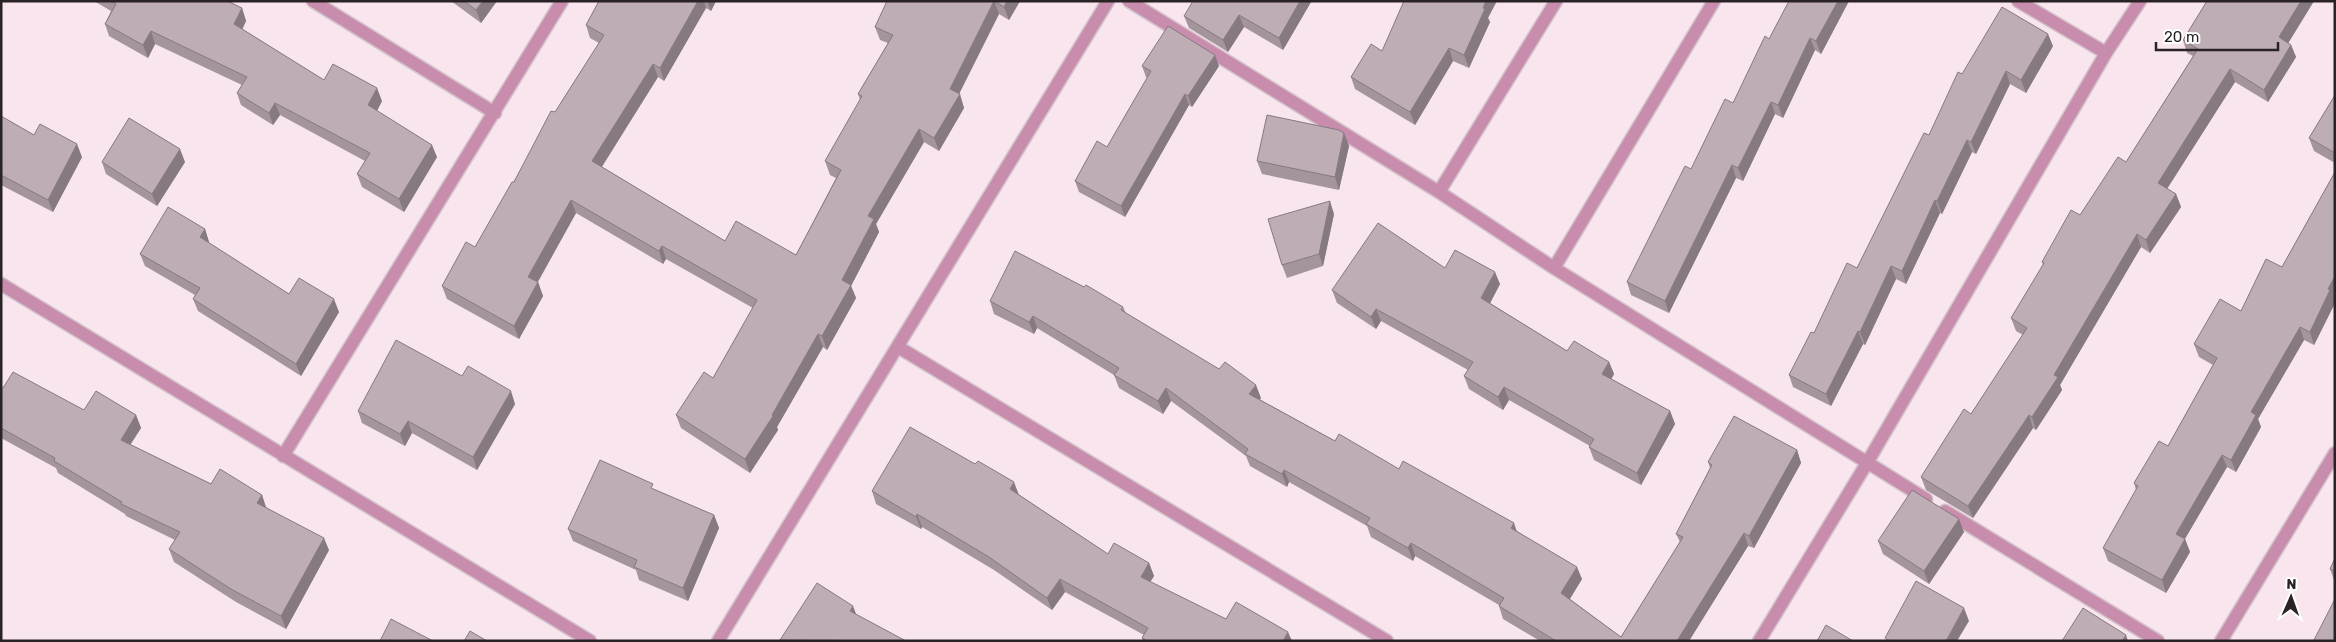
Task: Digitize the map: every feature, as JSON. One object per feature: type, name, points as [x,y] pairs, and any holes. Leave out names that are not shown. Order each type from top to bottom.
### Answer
[{"type":"street","points":[[314,1],[495,113]]},
{"type":"street","points":[[283,456],[562,1]]},
{"type":"street","points":[[718,641],[1108,1]]},
{"type":"street","points":[[1129,1],[1439,192],[1554,268],[1867,463],[2158,641]]},
{"type":"street","points":[[1439,192],[1556,1]]},
{"type":"street","points":[[1554,268],[1714,1]]},
{"type":"street","points":[[2018,1],[2106,54]]},
{"type":"street","points":[[1759,641],[1867,463],[2106,54],[2140,1]]},
{"type":"street","points":[[1,284],[590,641]]},
{"type":"street","points":[[898,347],[1387,641]]},
{"type":"street","points":[[2221,641],[2335,453]]},
{"type":"building","points":[[111,1],[227,1],[242,8],[234,24],[324,80],[333,64],[377,88],[368,105],[432,145],[399,199],[357,174],[370,153],[275,103],[269,113],[237,93],[247,77],[151,31],[143,45],[105,24],[116,4]]},
{"type":"building","points":[[464,1],[483,1],[476,10]]},
{"type":"building","points":[[599,1],[698,1],[660,68],[653,64],[592,161],[725,241],[736,221],[796,255],[841,170],[825,161],[862,96],[858,94],[893,35],[875,27],[887,1],[994,1],[950,89],[960,94],[934,138],[919,129],[868,216],[874,219],[842,280],[851,285],[822,336],[818,334],[773,416],[745,459],[676,415],[704,372],[713,378],[757,300],[662,246],[659,251],[571,200],[528,277],[538,282],[514,326],[442,286],[466,242],[475,247],[512,182],[514,182],[551,111],[555,112],[604,35],[586,25]]},
{"type":"building","points":[[994,1],[1007,1],[1004,7]]},
{"type":"building","points":[[1193,1],[1300,1],[1279,38],[1239,15],[1223,40],[1184,16]]},
{"type":"building","points":[[1404,1],[1486,1],[1483,8],[1485,9],[1464,55],[1449,48],[1410,112],[1351,77],[1371,44],[1382,51]]},
{"type":"building","points":[[1789,1],[1838,1],[1816,41],[1810,38],[1778,105],[1771,102],[1738,168],[1732,165],[1665,301],[1627,282],[1685,166],[1691,169],[1725,99],[1733,103],[1765,36],[1769,39]]},
{"type":"building","points":[[2207,1],[2301,1],[2279,37],[2291,45],[2264,90],[2230,69],[2158,183],[2176,194],[2146,240],[2137,234],[2054,375],[2058,377],[2032,417],[2029,415],[1968,506],[1921,477],[1964,409],[1971,414],[2027,328],[2011,318],[2044,263],[2042,262],[2071,210],[2080,215],[2118,157],[2126,162],[2198,49],[2183,40]]},
{"type":"building","points":[[2002,7],[2048,34],[2021,80],[2006,71],[1971,142],[1967,140],[1937,201],[1935,200],[1902,271],[1891,266],[1860,332],[1858,331],[1826,394],[1789,375],[1811,332],[1814,333],[1847,263],[1857,268],[1924,133],[1929,135],[1958,72],[1962,74]]},
{"type":"building","points":[[1168,26],[1215,55],[1188,96],[1185,94],[1121,206],[1075,181],[1097,141],[1107,147],[1151,71],[1142,66]]},
{"type":"building","points":[[2335,95],[2335,153],[2309,138]]},
{"type":"building","points":[[1267,115],[1339,130],[1344,133],[1335,177],[1257,161]]},
{"type":"building","points":[[1,116],[34,135],[40,124],[77,144],[48,200],[1,175]]},
{"type":"building","points":[[129,118],[180,149],[152,194],[102,162]]},
{"type":"building","points":[[2335,172],[2335,276],[2328,289],[2330,290],[2310,332],[2300,327],[2251,412],[2256,415],[2231,460],[2222,455],[2176,534],[2185,539],[2162,580],[2103,548],[2138,486],[2134,483],[2159,441],[2168,446],[2217,358],[2194,344],[2220,299],[2241,311],[2266,259],[2282,267]]},
{"type":"building","points":[[1330,201],[1319,254],[1282,265],[1268,219]]},
{"type":"building","points":[[168,207],[205,229],[200,237],[289,294],[299,278],[334,299],[296,364],[193,299],[200,288],[140,254]]},
{"type":"building","points":[[1378,223],[1445,268],[1455,250],[1495,272],[1481,298],[1567,351],[1574,341],[1609,362],[1602,374],[1670,411],[1637,473],[1589,447],[1594,439],[1504,387],[1498,397],[1464,376],[1473,362],[1376,309],[1371,317],[1332,290]]},
{"type":"building","points":[[1015,251],[1084,287],[1086,285],[1123,307],[1121,310],[1219,369],[1225,362],[1256,385],[1249,394],[1335,441],[1339,434],[1399,469],[1403,461],[1514,523],[1511,528],[1577,567],[1561,593],[1621,637],[1683,537],[1676,534],[1712,465],[1708,462],[1734,416],[1797,450],[1749,536],[1744,533],[1677,641],[1556,641],[1499,606],[1504,598],[1411,543],[1408,548],[1366,524],[1370,518],[1284,470],[1282,474],[1245,454],[1248,449],[1166,388],[1158,401],[1114,375],[1119,368],[1033,316],[1029,322],[990,301]]},
{"type":"building","points":[[396,340],[462,376],[468,366],[511,391],[473,457],[408,421],[400,434],[358,411]]},
{"type":"building","points":[[13,372],[84,410],[96,391],[136,415],[121,440],[211,484],[220,469],[262,495],[257,503],[324,538],[281,616],[231,589],[169,549],[180,532],[121,504],[122,502],[54,461],[55,458],[1,428],[1,387],[3,388]]},
{"type":"building","points":[[910,427],[975,464],[978,461],[1014,482],[1010,489],[1108,554],[1114,543],[1149,563],[1141,577],[1226,619],[1236,602],[1288,632],[1283,641],[1148,641],[1142,638],[1148,628],[1060,579],[1047,598],[989,557],[917,514],[916,517],[872,491]]},
{"type":"building","points":[[600,460],[653,484],[651,488],[714,515],[683,588],[634,567],[637,560],[568,529]]},
{"type":"building","points":[[1912,490],[1959,519],[1924,571],[1878,541]]},
{"type":"building","points":[[2335,558],[2335,571],[2330,569]]},
{"type":"building","points":[[1916,581],[1964,608],[1946,641],[1889,641],[1885,638]]},
{"type":"building","points":[[817,583],[853,606],[850,611],[906,641],[780,640]]},
{"type":"building","points":[[2335,599],[2335,641],[2316,641],[2314,640]]},
{"type":"building","points":[[2083,608],[2126,635],[2122,641],[2062,641]]},
{"type":"building","points":[[391,619],[433,641],[380,641]]},
{"type":"building","points":[[1826,625],[1853,641],[1817,641]]},
{"type":"building","points":[[470,631],[487,641],[464,641]]}]
